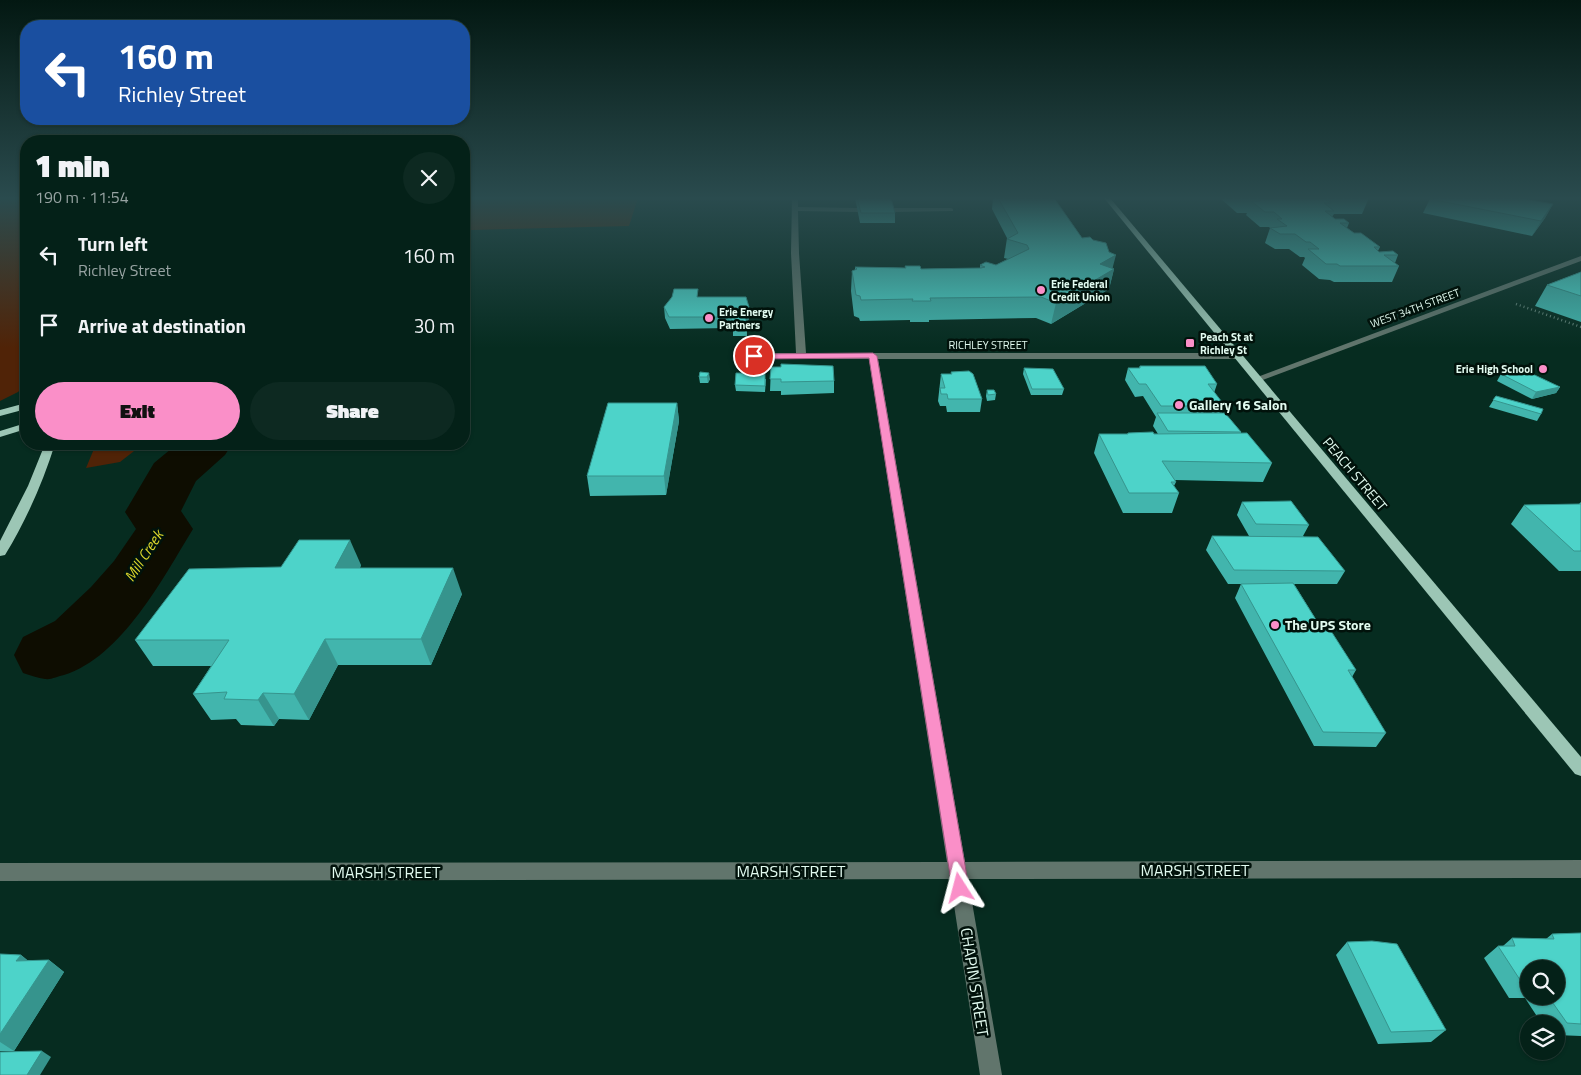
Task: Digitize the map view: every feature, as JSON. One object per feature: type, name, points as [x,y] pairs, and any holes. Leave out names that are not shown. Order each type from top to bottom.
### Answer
[{"type":"main road","name":"PEACH STREET","points":[[1149,248],[1581,769]]},
{"type":"main road","points":[[0,413],[20,408]]},
{"type":"main road","points":[[0,434],[20,428]]},
{"type":"main road","points":[[0,552],[27,503],[44,465],[48,450]]},
{"type":"street","points":[[795,248],[801,356]]},
{"type":"street","name":"WEST 34TH STREET","points":[[1257,379],[1581,258]]},
{"type":"street","name":"RICHLEY STREET","points":[[738,356],[1238,356]]},
{"type":"street","name":"CHAPIN STREET","points":[[873,356],[991,1075]]},
{"type":"street","name":"MARSH STREET","points":[[0,872],[1581,869]]},
{"type":"path","points":[[1511,302],[1581,327]]},
{"type":"shaded area","points":[[0,248],[20,248],[20,390],[0,401]]},
{"type":"shaded area","points":[[94,450],[135,450],[120,462],[86,468]]},
{"type":"building","points":[[1108,248],[1109,252],[1116,255],[1100,264],[1114,269],[1056,303],[1041,297],[930,298],[931,301],[912,301],[913,299],[861,300],[860,296],[856,295],[852,271],[857,269],[855,267],[906,268],[905,266],[920,266],[921,269],[981,268],[985,267],[980,265],[986,262],[996,265],[1029,249]]},
{"type":"building","points":[[1375,248],[1379,252],[1393,251],[1398,255],[1384,255],[1399,266],[1340,266],[1337,264],[1326,264],[1308,249]]},
{"type":"building","points":[[1581,272],[1581,296],[1547,285]]},
{"type":"building","points":[[674,289],[698,289],[697,297],[746,297],[749,307],[744,317],[746,317],[746,324],[733,324],[732,320],[728,320],[728,317],[669,317],[664,307],[672,297]]},
{"type":"building","points":[[781,364],[833,366],[834,381],[781,382],[781,379],[770,379],[771,367],[781,367]]},
{"type":"building","points":[[1140,366],[1205,366],[1217,384],[1208,384],[1225,406],[1161,406],[1146,384],[1139,384],[1128,368],[1140,368]]},
{"type":"building","points":[[1024,368],[1053,369],[1064,389],[1032,389]]},
{"type":"building","points":[[1524,370],[1560,387],[1536,392],[1501,374]]},
{"type":"building","points":[[969,371],[973,374],[982,399],[948,399],[947,394],[941,394],[940,388],[945,388],[941,374]]},
{"type":"building","points":[[700,372],[709,373],[707,377],[699,377]]},
{"type":"building","points":[[736,373],[765,373],[765,386],[735,385]]},
{"type":"building","points":[[987,390],[994,390],[996,394],[988,395]]},
{"type":"building","points":[[1496,396],[1543,409],[1541,414],[1493,400]]},
{"type":"building","points":[[608,403],[677,403],[664,476],[587,476]]},
{"type":"building","points":[[1157,413],[1225,413],[1241,432],[1168,431]]},
{"type":"building","points":[[1153,432],[1154,434],[1247,433],[1272,463],[1162,461],[1176,482],[1171,482],[1179,493],[1129,493],[1099,434]]},
{"type":"building","points":[[1291,501],[1309,525],[1256,524],[1242,502]]},
{"type":"building","points":[[1581,504],[1581,551],[1574,551],[1524,505]]},
{"type":"building","points":[[1212,536],[1318,537],[1345,571],[1234,570]]},
{"type":"building","points":[[299,540],[350,540],[335,568],[453,568],[421,639],[325,639],[294,694],[263,693],[258,700],[224,699],[227,692],[193,694],[229,640],[135,640],[189,569],[281,567]]},
{"type":"building","points":[[1293,583],[1323,631],[1331,631],[1356,670],[1348,670],[1386,733],[1323,732],[1241,584]]},
{"type":"building","points":[[1581,933],[1581,1024],[1567,1023],[1565,1015],[1561,1015],[1554,1005],[1565,1005],[1565,960],[1520,960],[1520,980],[1498,946],[1515,946],[1512,938],[1554,939],[1552,934]]},
{"type":"building","points":[[1372,941],[1397,944],[1446,1030],[1391,1032],[1347,942]]},
{"type":"building","points":[[0,954],[21,955],[16,961],[49,960],[0,1034]]},
{"type":"building","points":[[42,1051],[27,1075],[0,1075],[0,1052]]},
{"type":"waterway","name":"Mill Creek","points":[[47,655],[78,638],[113,603],[135,575],[165,529],[153,512],[173,474],[200,450]]},
{"type":"place","name":"Erie Federal Credit Union","points":[[1041,290]]},
{"type":"place","name":"Erie Energy Partners","points":[[709,318]]},
{"type":"place","name":"Peach St at Richley St","points":[[1190,343]]},
{"type":"place","name":"Erie High School","points":[[1543,369]]},
{"type":"place","name":"Gallery 16 Salon","points":[[1179,405]]},
{"type":"place","name":"The UPS Store","points":[[1275,625]]},
{"type":"route","points":[[754,356],[873,356],[960,888]]}]
